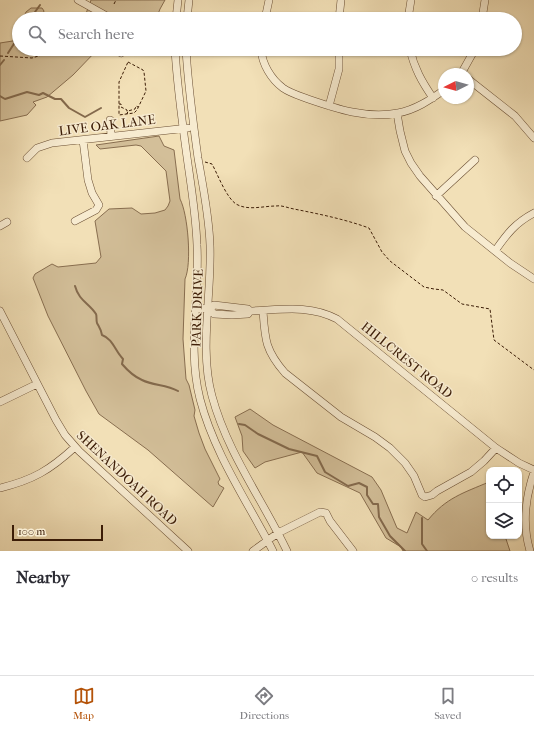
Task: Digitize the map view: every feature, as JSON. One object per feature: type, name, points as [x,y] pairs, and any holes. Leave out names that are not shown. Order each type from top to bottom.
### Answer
[{"type":"street","points":[[78,0],[99,12]]},
{"type":"street","points":[[177,12],[178,0]]},
{"type":"street","points":[[188,12],[189,0]]},
{"type":"street","points":[[266,12],[269,0]]},
{"type":"street","points":[[339,12],[341,0]]},
{"type":"street","points":[[409,12],[411,0]]},
{"type":"street","points":[[483,12],[485,0]]},
{"type":"street","name":"PARK DRIVE","points":[[176,56],[197,235],[198,264],[194,357],[195,376],[200,398],[214,440],[223,459],[273,536],[287,551]]},
{"type":"street","name":"PARK DRIVE","points":[[187,56],[194,128],[206,195],[210,234],[207,356],[208,374],[212,395],[226,435],[273,536],[273,551]]},
{"type":"street","points":[[263,56],[264,64],[269,72],[275,81],[284,89],[344,111],[371,114],[397,113],[409,110],[438,94]]},
{"type":"street","points":[[329,106],[339,69],[339,56]]},
{"type":"street","points":[[412,56],[420,79],[433,98]]},
{"type":"street","points":[[464,68],[471,56]]},
{"type":"street","points":[[474,84],[515,116],[534,138]]},
{"type":"street","points":[[397,113],[404,146],[411,163],[436,196],[465,227],[510,263],[534,279]]},
{"type":"street","points":[[110,120],[111,136]]},
{"type":"street","name":"LIVE OAK LANE","points":[[27,158],[37,148],[44,145],[111,136],[194,128]]},
{"type":"street","points":[[75,221],[96,210],[99,205],[92,193],[88,180],[83,140]]},
{"type":"street","points":[[436,196],[475,160]]},
{"type":"street","points":[[495,251],[509,230],[523,219],[534,213]]},
{"type":"street","points":[[0,226],[8,222]]},
{"type":"street","points":[[196,308],[209,309]]},
{"type":"street","name":"HILLCREST ROAD","points":[[209,309],[214,314],[235,311],[248,314],[250,311],[313,310],[322,312],[337,319],[496,448],[534,471]]},
{"type":"street","name":"SHENANDOAH ROAD","points":[[0,311],[65,435],[75,447],[188,551]]},
{"type":"street","points":[[263,311],[264,331],[267,345],[270,353],[282,370],[341,417],[375,437],[390,448],[405,463],[414,476],[424,497],[432,495],[471,472],[496,448]]},
{"type":"street","points":[[0,402],[37,384]]},
{"type":"street","points":[[0,488],[32,479],[45,472],[75,447]]},
{"type":"street","points":[[530,551],[526,531],[525,510],[528,491],[534,471]]},
{"type":"street","points":[[253,551],[273,536],[316,513],[323,512],[326,513],[330,521],[353,551]]},
{"type":"path","points":[[114,4],[116,0]]},
{"type":"path","points":[[0,56],[32,58],[38,56]]},
{"type":"path","points":[[128,62],[143,70],[146,91],[139,107],[134,113],[119,115],[118,103],[119,82],[128,62]]},
{"type":"path","points":[[118,103],[121,104],[121,107],[127,110],[127,114]]},
{"type":"path","points":[[127,114],[130,110],[135,109],[136,106],[139,107]]},
{"type":"path","points":[[199,161],[212,164],[227,193],[236,203],[245,207],[256,208],[278,206],[318,213],[333,218],[350,221],[369,228],[382,252],[390,261],[424,287],[443,290],[462,304],[490,309],[494,340],[534,370]]},
{"type":"shaded area","points":[[91,0],[165,0],[159,12],[87,12]]},
{"type":"shaded area","points":[[31,8],[42,8],[44,11],[44,12],[26,12]]},
{"type":"shaded area","points":[[12,41],[12,56],[91,56],[73,75],[47,97],[33,102],[36,105],[27,115],[0,121],[0,43]]},
{"type":"shaded area","points":[[159,136],[164,146],[174,150],[180,199],[183,206],[187,227],[189,251],[185,279],[183,339],[186,379],[189,385],[195,410],[194,416],[199,433],[220,479],[218,482],[219,485],[224,488],[213,507],[148,450],[99,414],[48,316],[33,278],[35,274],[52,264],[58,267],[96,263],[101,257],[95,221],[109,209],[132,208],[141,214],[155,213],[165,210],[170,201],[166,171],[141,146],[136,145],[100,149],[96,145]]},
{"type":"shaded area","points":[[250,409],[273,425],[372,477],[381,490],[397,528],[407,533],[416,512],[428,520],[448,501],[486,483],[486,539],[506,539],[510,551],[403,551],[401,547],[386,538],[360,493],[317,473],[302,452],[265,462],[255,468],[243,451],[242,436],[235,417]]},
{"type":"waterway","points":[[35,12],[40,5]]},
{"type":"waterway","points":[[8,53],[12,47]]},
{"type":"waterway","points":[[0,65],[4,60]]},
{"type":"waterway","points":[[0,96],[5,99],[27,92],[39,95],[43,93],[55,99],[61,99],[69,108],[85,117],[101,108]]},
{"type":"waterway","points":[[75,286],[79,295],[96,314],[97,323],[102,335],[109,339],[123,359],[122,364],[142,380],[178,391]]},
{"type":"waterway","points":[[239,424],[245,425],[258,434],[289,449],[317,456],[325,472],[348,486],[359,483],[367,487],[367,495],[373,504],[378,504],[379,517],[390,536],[405,551]]},
{"type":"waterway","points":[[422,518],[422,544],[427,551]]}]
